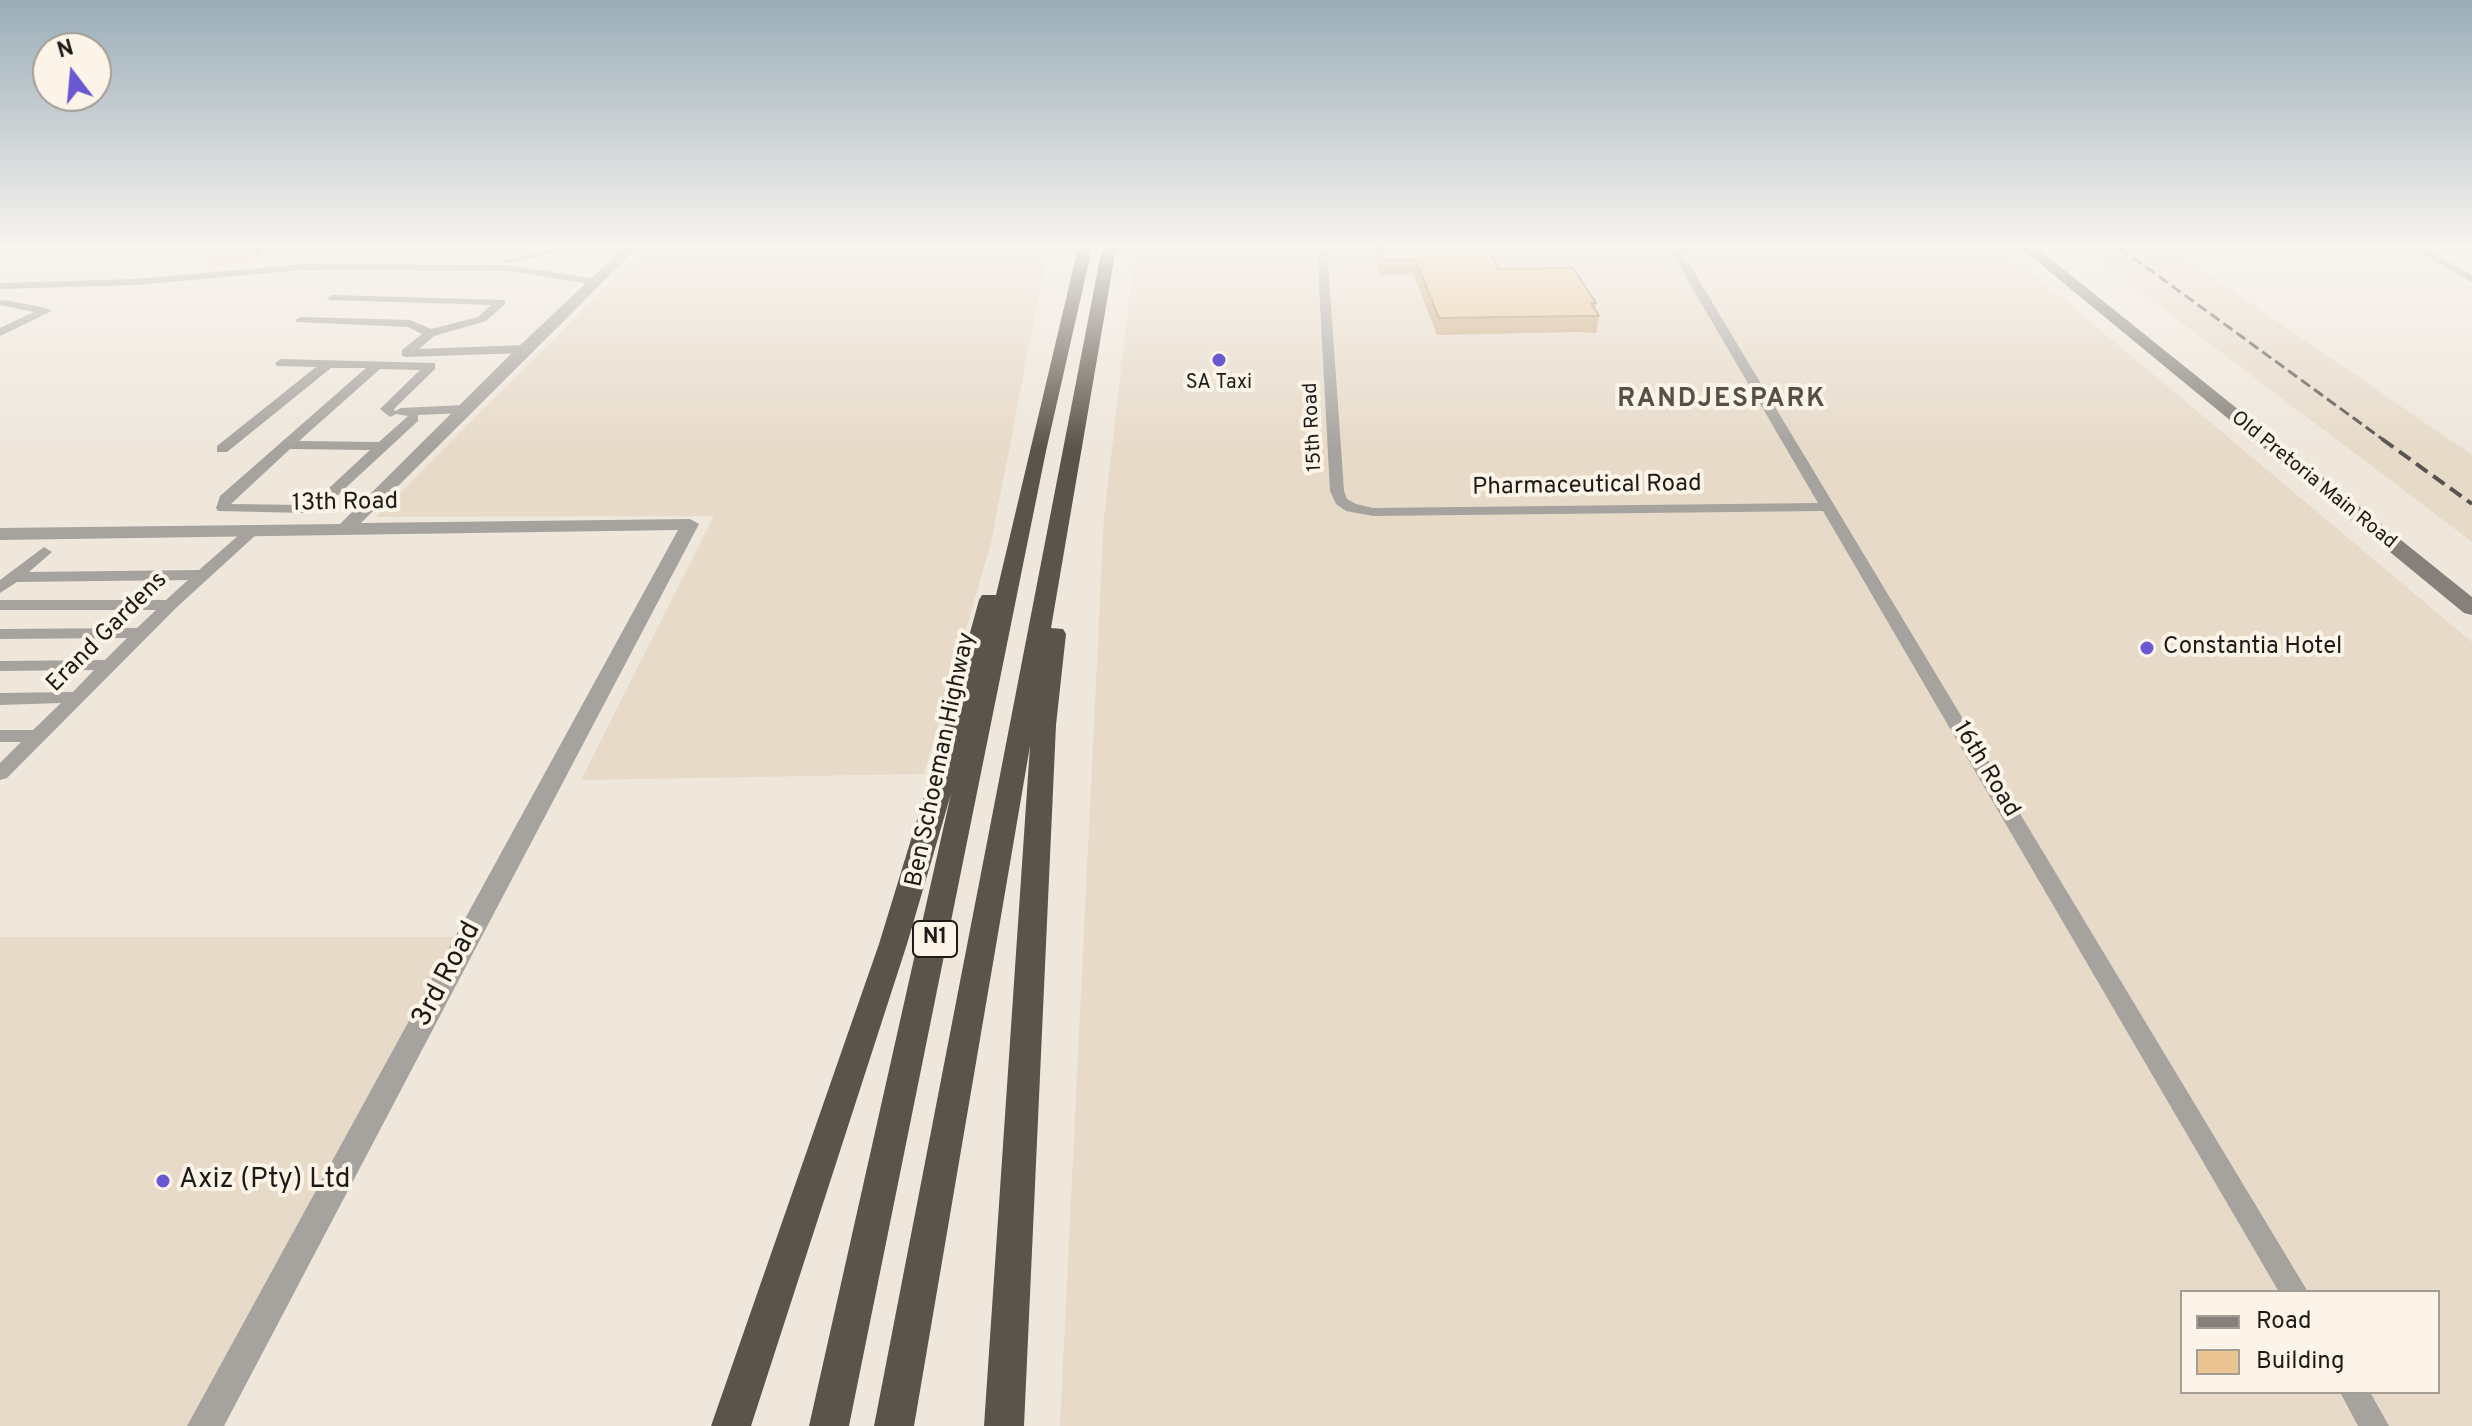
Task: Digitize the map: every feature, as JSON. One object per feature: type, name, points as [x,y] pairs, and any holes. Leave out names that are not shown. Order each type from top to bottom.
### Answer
[{"type":"highway","name":"Ben Schoeman Highway","points":[[829,1426],[1037,451],[1069,315]]},
{"type":"highway","name":"N1","points":[[894,1426],[1097,315]]},
{"type":"highway","points":[[731,1426],[790,1258],[897,930],[966,696],[1015,488],[1037,451]]},
{"type":"highway","points":[[1004,1426],[1044,725],[1063,578],[1058,536]]},
{"type":"main road","name":"Old Pretoria Main Road","points":[[2106,315],[2466,606]]},
{"type":"street","points":[[2,330],[39,315]]},
{"type":"street","points":[[364,320],[372,315]]},
{"type":"street","points":[[407,353],[430,333],[472,323],[484,315]]},
{"type":"street","points":[[346,528],[561,315]]},
{"type":"street","name":"15th Road","points":[[1326,315],[1337,491],[1345,505]]},
{"type":"street","name":"16th Road","points":[[1714,315],[2293,1290]]},
{"type":"street","points":[[301,320],[410,324],[430,333]]},
{"type":"street","points":[[311,351],[521,352]]},
{"type":"street","points":[[281,363],[431,366],[387,409],[390,413]]},
{"type":"street","points":[[222,449],[329,363]]},
{"type":"street","points":[[378,364],[225,499],[223,508],[306,509],[320,504],[382,446],[420,418]]},
{"type":"street","points":[[390,413],[459,413]]},
{"type":"street","points":[[390,413],[420,418],[459,413]]},
{"type":"street","points":[[286,445],[382,446]]},
{"type":"street","name":"Pharmaceutical Road","points":[[1345,505],[1373,512],[1830,507]]},
{"type":"street","name":"13th Road","points":[[0,534],[690,524]]},
{"type":"street","name":"3rd Road","points":[[205,1426],[690,524]]},
{"type":"street","name":"Erand Gardens","points":[[0,774],[170,605],[253,530]]},
{"type":"street","points":[[0,588],[44,552]]},
{"type":"street","points":[[14,577],[202,575]]},
{"type":"street","points":[[0,605],[170,605]]},
{"type":"street","points":[[0,634],[141,633]]},
{"type":"street","points":[[0,666],[109,665]]},
{"type":"street","points":[[0,699],[76,697]]},
{"type":"street","points":[[0,736],[38,736]]},
{"type":"street","points":[[2355,1394],[2374,1426]]},
{"type":"shaded area","points":[[578,315],[1035,315],[991,543],[924,774],[581,780],[714,516],[376,517]]},
{"type":"shaded area","points":[[1127,315],[2082,315],[2472,642],[2472,1426],[1060,1426],[1104,517]]},
{"type":"shaded area","points":[[2171,315],[2267,315],[2472,455],[2472,542]]},
{"type":"shaded area","points":[[0,937],[472,937],[211,1426],[0,1426]]},
{"type":"building","points":[[1438,315],[1599,316],[1439,318]]},
{"type":"railway","points":[[2211,315],[2385,441]]},
{"type":"railway","points":[[2382,439],[2472,504]]},
{"type":"place","name":"SA Taxi","points":[[1219,360]]},
{"type":"place","name":"Constantia Hotel","points":[[2147,648]]},
{"type":"place","name":"Axiz (Pty) Ltd","points":[[163,1181]]},
{"type":"district","name":"RANDJESPARK","points":[[1722,401]]}]
